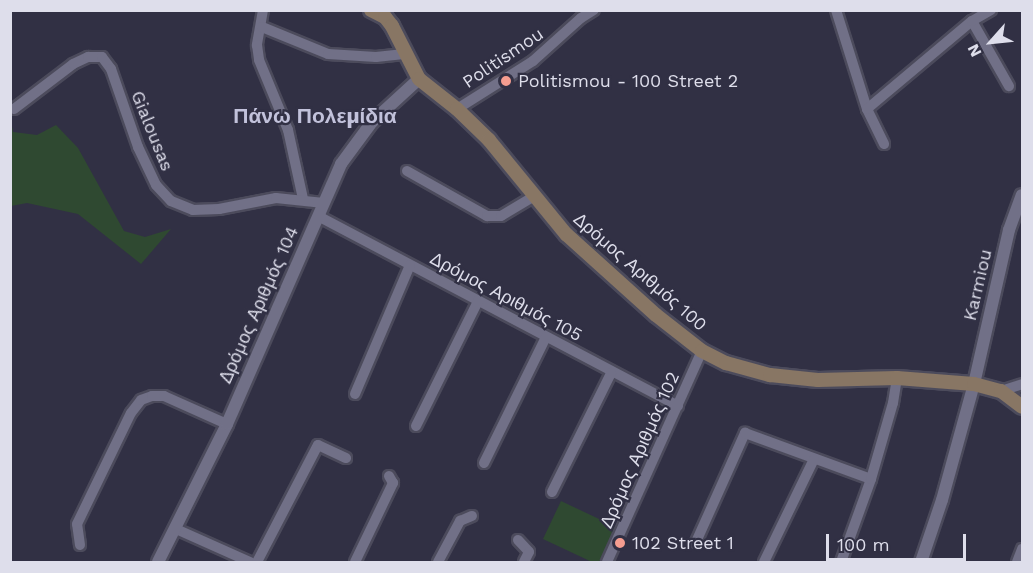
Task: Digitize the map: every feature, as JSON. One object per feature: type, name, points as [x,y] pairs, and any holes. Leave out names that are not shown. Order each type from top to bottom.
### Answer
[{"type":"main road","points":[[371,10],[385,17],[392,26],[404,54],[419,79]]},
{"type":"main road","name":"Δρόμος Αριθμός 100","points":[[419,79],[457,109],[489,140],[566,234],[656,315],[702,351],[726,363],[770,375],[818,380],[897,378],[974,384],[1001,391]]},
{"type":"main road","points":[[1001,391],[1023,407]]},
{"type":"street","points":[[263,10],[262,27],[257,45],[259,60],[288,130],[303,199]]},
{"type":"street","name":"Politismou","points":[[457,109],[533,60],[581,18],[594,10]]},
{"type":"street","points":[[836,10],[867,109],[884,144]]},
{"type":"street","points":[[867,109],[972,21],[991,10]]},
{"type":"street","points":[[972,21],[1009,86]]},
{"type":"street","points":[[262,27],[328,54],[376,57],[404,54]]},
{"type":"street","name":"Gialousas","points":[[14,109],[73,64],[88,57],[102,57],[111,69],[138,147],[156,185],[171,201],[193,210],[276,198],[303,199],[324,203]]},
{"type":"street","name":"Δρόμος Αριθμός 104","points":[[158,562],[177,529],[227,424],[341,164],[372,122],[419,79]]},
{"type":"street","points":[[407,171],[487,216],[501,216],[534,196]]},
{"type":"street","name":"Karmiou","points":[[921,562],[942,500],[974,384],[1009,230],[1023,195]]},
{"type":"street","name":"Δρόμος Αριθμός 105","points":[[318,216],[611,373],[678,406]]},
{"type":"street","points":[[355,394],[410,265]]},
{"type":"street","points":[[416,426],[478,302]]},
{"type":"street","points":[[484,463],[546,337]]},
{"type":"street","name":"Δρόμος Αριθμός 102","points":[[607,562],[702,351]]},
{"type":"street","points":[[552,492],[611,373]]},
{"type":"street","points":[[841,562],[871,479],[893,403],[897,378]]},
{"type":"street","points":[[1001,391],[1023,384]]},
{"type":"street","points":[[80,545],[77,524],[131,413],[141,400],[152,396],[164,396],[227,424]]},
{"type":"street","points":[[696,542],[745,433],[871,479]]},
{"type":"street","points":[[257,562],[318,445],[346,458]]},
{"type":"street","points":[[764,562],[814,459]]},
{"type":"street","points":[[355,562],[393,483],[389,476]]},
{"type":"street","points":[[438,562],[460,520],[472,516]]},
{"type":"street","points":[[177,529],[250,562]]},
{"type":"street","points":[[518,540],[529,552],[524,562]]},
{"type":"street","points":[[1017,562],[1023,549]]},
{"type":"green space","points":[[11,121],[13,132],[37,135],[56,125],[78,148],[124,231],[145,237],[171,229],[141,264],[78,214],[27,203],[11,206]]},
{"type":"green space","points":[[561,501],[616,527],[599,562],[592,562],[543,539]]},
{"type":"place","name":"Politismou - 100 Street 2","points":[[506,81]]},
{"type":"place","name":"102 Street 1","points":[[620,543]]},
{"type":"district","name":"Πάνω Πολεμίδια","points":[[315,116]]}]
